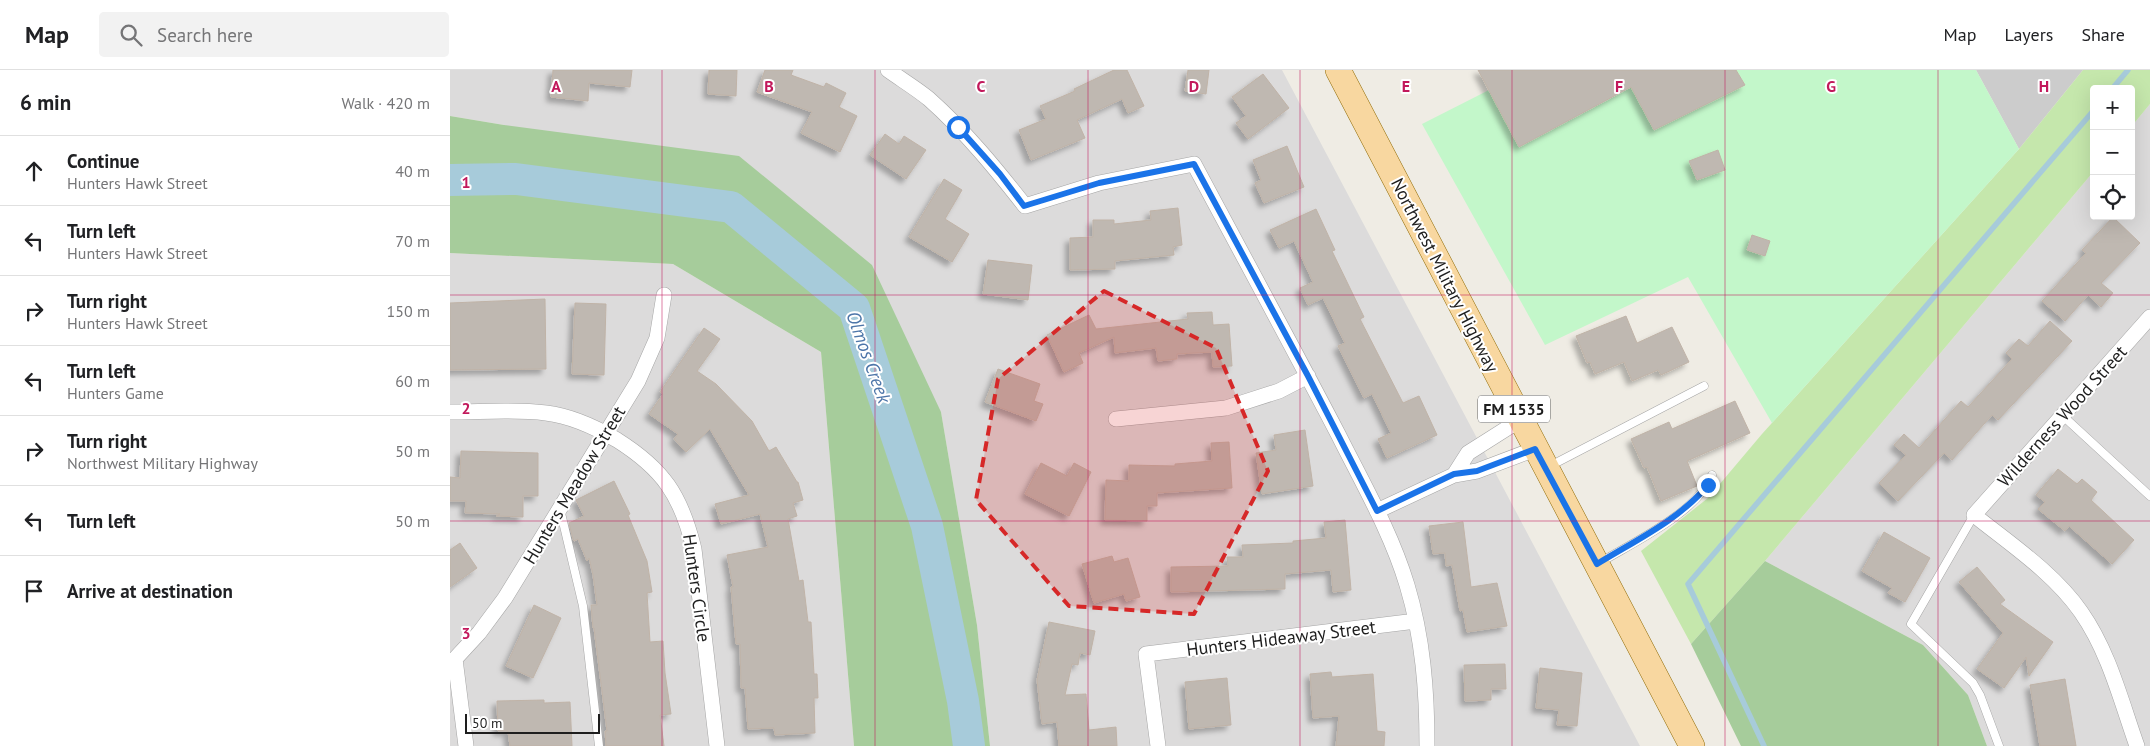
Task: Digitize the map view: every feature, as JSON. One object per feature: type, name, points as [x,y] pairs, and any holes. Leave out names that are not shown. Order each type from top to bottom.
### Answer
[{"type":"main road","name":"Northwest Military Highway","points":[[1338,70],[1540,459],[1692,746]]},
{"type":"street","points":[[888,70],[928,99],[958,127],[1000,174],[1024,206],[1099,183],[1194,164],[1308,376],[1392,540],[1408,586],[1422,644],[1427,696],[1427,746]]},
{"type":"street","name":"Hunters Meadow Street","points":[[452,659],[479,633],[506,598],[638,381],[657,338],[664,296]]},
{"type":"street","name":"Wilderness Wood Street","points":[[1974,515],[2149,320]]},
{"type":"street","points":[[1116,419],[1226,408],[1279,391],[1308,376]]},
{"type":"street","name":"Hunters Circle","points":[[450,412],[529,411],[548,413],[585,424],[606,433],[650,463],[672,492],[687,522],[694,548],[717,746]]},
{"type":"street","points":[[1454,474],[1468,453],[1520,420]]},
{"type":"street","points":[[1377,511],[1454,474],[1540,459]]},
{"type":"street","points":[[1974,515],[2044,572],[2080,611],[2104,652],[2137,746]]},
{"type":"street","name":"Hunters Hideaway Street","points":[[1158,746],[1146,654],[1416,621]]},
{"type":"street","points":[[452,659],[466,746]]},
{"type":"lane","points":[[1540,459],[1704,386]]},
{"type":"lane","points":[[2063,416],[2150,496]]},
{"type":"lane","points":[[1597,564],[1672,519],[1696,500],[1708,485],[1712,475]]},
{"type":"lane","points":[[560,508],[583,606],[600,746]]},
{"type":"lane","points":[[1974,515],[1911,624],[1973,683],[1980,695],[2000,746]]},
{"type":"highlighted area","points":[[1104,291],[1216,348],[1268,471],[1194,614],[1069,606],[976,500],[998,379]]},
{"type":"shaded area","points":[[450,70],[1282,70],[1640,746],[990,746],[977,625],[941,412],[504,125],[450,116]]},
{"type":"shaded area","points":[[1976,70],[2083,70],[2019,149]]},
{"type":"shaded area","points":[[2150,104],[2150,746],[1987,746],[1968,695],[1923,645],[1765,561],[2090,176],[2090,220],[2135,220],[2135,122]]},
{"type":"shaded area","points":[[450,253],[673,264],[821,352],[854,746],[450,746]]},
{"type":"green space","points":[[1601,70],[1745,85],[1736,70],[1976,70],[2019,149],[1772,423],[1688,277],[1545,345],[1422,124],[1489,90],[1519,147],[1615,96]]},
{"type":"green space","points":[[2083,70],[2150,70],[2150,104],[2135,122],[2135,85],[2090,85],[2090,176],[1765,561],[1691,644],[1641,551],[1708,498],[1762,434],[2019,149]]},
{"type":"green space","points":[[450,116],[504,125],[739,156],[872,265],[941,412],[977,625],[990,746],[854,746],[821,352],[673,264],[450,253]]},
{"type":"green space","points":[[1765,561],[1923,645],[1968,695],[1987,746],[1741,746],[1691,644]]},
{"type":"building","points":[[553,70],[632,70],[630,87],[589,83],[588,101],[551,97]]},
{"type":"building","points":[[709,70],[737,70],[736,96],[708,94]]},
{"type":"building","points":[[765,70],[793,70],[791,75],[824,87],[826,83],[846,93],[839,107],[857,116],[840,152],[801,133],[812,112],[757,92]]},
{"type":"building","points":[[1114,70],[1127,70],[1144,106],[1128,113],[1122,99],[1077,120],[1085,138],[1031,160],[1019,130],[1046,119],[1040,106],[1075,91],[1074,89]]},
{"type":"building","points":[[1188,70],[1209,70],[1206,94],[1185,91]]},
{"type":"building","points":[[1478,70],[1736,70],[1745,85],[1654,130],[1631,87],[1519,147]]},
{"type":"building","points":[[1263,74],[1289,108],[1248,139],[1236,123],[1246,116],[1232,97]]},
{"type":"building","points":[[885,134],[899,144],[904,136],[926,150],[906,179],[870,155]]},
{"type":"building","points":[[1287,146],[1304,187],[1264,203],[1255,183],[1261,180],[1253,160]]},
{"type":"building","points":[[1718,150],[1725,170],[1697,180],[1689,161]]},
{"type":"building","points":[[944,179],[962,190],[945,219],[969,234],[952,262],[909,237]]},
{"type":"building","points":[[1178,208],[1182,245],[1173,247],[1174,255],[1115,261],[1115,269],[1070,270],[1070,238],[1093,237],[1093,220],[1114,220],[1114,224],[1151,220],[1150,211]]},
{"type":"building","points":[[1316,209],[1335,250],[1332,251],[1364,317],[1360,319],[1403,403],[1419,396],[1437,435],[1387,458],[1378,439],[1391,433],[1372,394],[1364,398],[1338,346],[1345,343],[1323,298],[1308,305],[1300,288],[1313,282],[1294,241],[1279,248],[1270,230]]},
{"type":"building","points":[[2110,220],[2116,220],[2140,243],[2101,283],[2113,293],[2101,307],[2088,295],[2065,321],[2042,301],[2086,253],[2082,250]]},
{"type":"building","points":[[1752,235],[1770,241],[1765,256],[1747,250]]},
{"type":"building","points":[[988,260],[1032,265],[1028,300],[983,294]]},
{"type":"building","points":[[545,299],[546,369],[450,370],[450,303]]},
{"type":"building","points":[[575,303],[606,304],[604,375],[572,374]]},
{"type":"building","points":[[1212,312],[1213,325],[1229,324],[1232,366],[1213,367],[1212,352],[1177,354],[1177,359],[1158,361],[1156,348],[1115,353],[1114,337],[1079,353],[1083,363],[1064,372],[1047,335],[1089,315],[1096,329],[1188,319],[1187,313]]},
{"type":"building","points":[[1626,316],[1637,343],[1672,327],[1689,362],[1661,375],[1658,370],[1632,381],[1624,362],[1595,374],[1590,362],[1587,363],[1576,336]]},
{"type":"building","points":[[2050,321],[2072,341],[1998,420],[1992,415],[1952,460],[1944,453],[1898,501],[1879,483],[1906,455],[1894,445],[1904,434],[1919,448],[1961,401],[1968,407],[2012,359],[2006,353],[2019,339],[2028,346]]},
{"type":"building","points":[[704,328],[720,339],[697,371],[716,384],[752,421],[769,451],[776,447],[798,482],[803,500],[793,503],[797,516],[788,519],[799,581],[803,580],[808,622],[811,622],[814,674],[817,674],[818,698],[814,698],[815,733],[775,735],[774,728],[748,729],[745,688],[741,688],[740,644],[736,644],[731,587],[733,587],[727,555],[768,547],[760,514],[721,524],[715,504],[749,495],[710,429],[686,452],[674,439],[678,434],[649,414],[663,394],[660,392]]},
{"type":"building","points":[[998,369],[1040,384],[1034,401],[1043,404],[1036,421],[985,402]]},
{"type":"building","points":[[1735,401],[1750,433],[1687,461],[1697,486],[1661,501],[1647,467],[1644,468],[1631,439],[1669,422],[1672,429]]},
{"type":"building","points":[[1305,430],[1313,486],[1262,494],[1256,453],[1276,450],[1274,435]]},
{"type":"building","points":[[1229,442],[1232,488],[1157,493],[1157,506],[1147,506],[1147,521],[1105,520],[1106,480],[1129,481],[1129,465],[1175,466],[1175,464],[1212,461],[1211,443]]},
{"type":"building","points":[[461,451],[538,453],[538,496],[523,496],[523,517],[465,513],[466,501],[450,501],[450,477],[460,478]]},
{"type":"building","points":[[1041,463],[1067,476],[1074,463],[1091,472],[1069,516],[1025,494]]},
{"type":"building","points":[[2058,469],[2077,484],[2082,479],[2097,492],[2091,500],[2134,540],[2112,564],[2069,526],[2065,531],[2038,509],[2045,502],[2036,495]]},
{"type":"building","points":[[614,481],[630,514],[628,515],[647,561],[652,592],[647,593],[650,642],[663,641],[671,714],[660,715],[664,746],[606,746],[605,731],[607,731],[591,605],[597,605],[593,575],[589,558],[587,561],[578,539],[574,541],[569,523],[584,516],[576,500]]},
{"type":"building","points":[[1345,520],[1351,590],[1333,592],[1331,570],[1285,574],[1285,589],[1171,592],[1171,567],[1228,566],[1227,557],[1243,557],[1242,545],[1293,543],[1293,541],[1326,538],[1324,522]]},
{"type":"building","points":[[1463,522],[1471,587],[1497,583],[1507,626],[1467,632],[1463,610],[1460,611],[1452,565],[1446,566],[1445,553],[1433,554],[1429,526]]},
{"type":"building","points":[[1884,532],[1930,558],[1905,602],[1888,593],[1892,588],[1862,571]]},
{"type":"building","points":[[460,543],[477,568],[450,587],[450,550]]},
{"type":"building","points":[[1112,556],[1114,562],[1128,558],[1140,597],[1126,601],[1124,594],[1094,603],[1082,564]]},
{"type":"building","points":[[1977,567],[2005,600],[2000,604],[2053,642],[2029,676],[2026,657],[2004,688],[1977,669],[2003,633],[1959,582]]},
{"type":"building","points":[[534,605],[561,618],[533,678],[506,666]]},
{"type":"building","points":[[1049,622],[1095,631],[1090,655],[1080,653],[1078,665],[1072,664],[1065,695],[1086,694],[1089,730],[1116,727],[1117,746],[1059,746],[1057,722],[1042,724],[1037,680]]},
{"type":"building","points":[[1505,664],[1506,689],[1491,689],[1491,700],[1465,701],[1464,665]]},
{"type":"building","points":[[1540,668],[1582,673],[1577,726],[1557,725],[1559,710],[1536,708]]},
{"type":"building","points":[[1331,672],[1332,677],[1373,674],[1377,731],[1385,732],[1384,746],[1336,746],[1339,716],[1313,718],[1310,674]]},
{"type":"building","points":[[1227,678],[1231,725],[1189,729],[1185,682]]},
{"type":"building","points":[[2065,679],[2076,746],[2040,746],[2030,685]]},
{"type":"building","points":[[544,700],[544,703],[570,702],[572,746],[510,746],[508,731],[498,731],[497,701]]},
{"type":"waterway","points":[[2115,85],[2128,70]]},
{"type":"waterway","points":[[1764,746],[1688,584],[2090,115]]},
{"type":"waterway","name":"Olmos Creek","points":[[450,180],[516,179],[731,207],[854,308],[927,526],[963,701],[969,746]]},
{"type":"route","points":[[958,127],[1000,174],[1024,206],[1099,183],[1194,164],[1308,376],[1377,511],[1454,474],[1477,471],[1535,449],[1597,564],[1672,519],[1696,500],[1708,485]]}]
